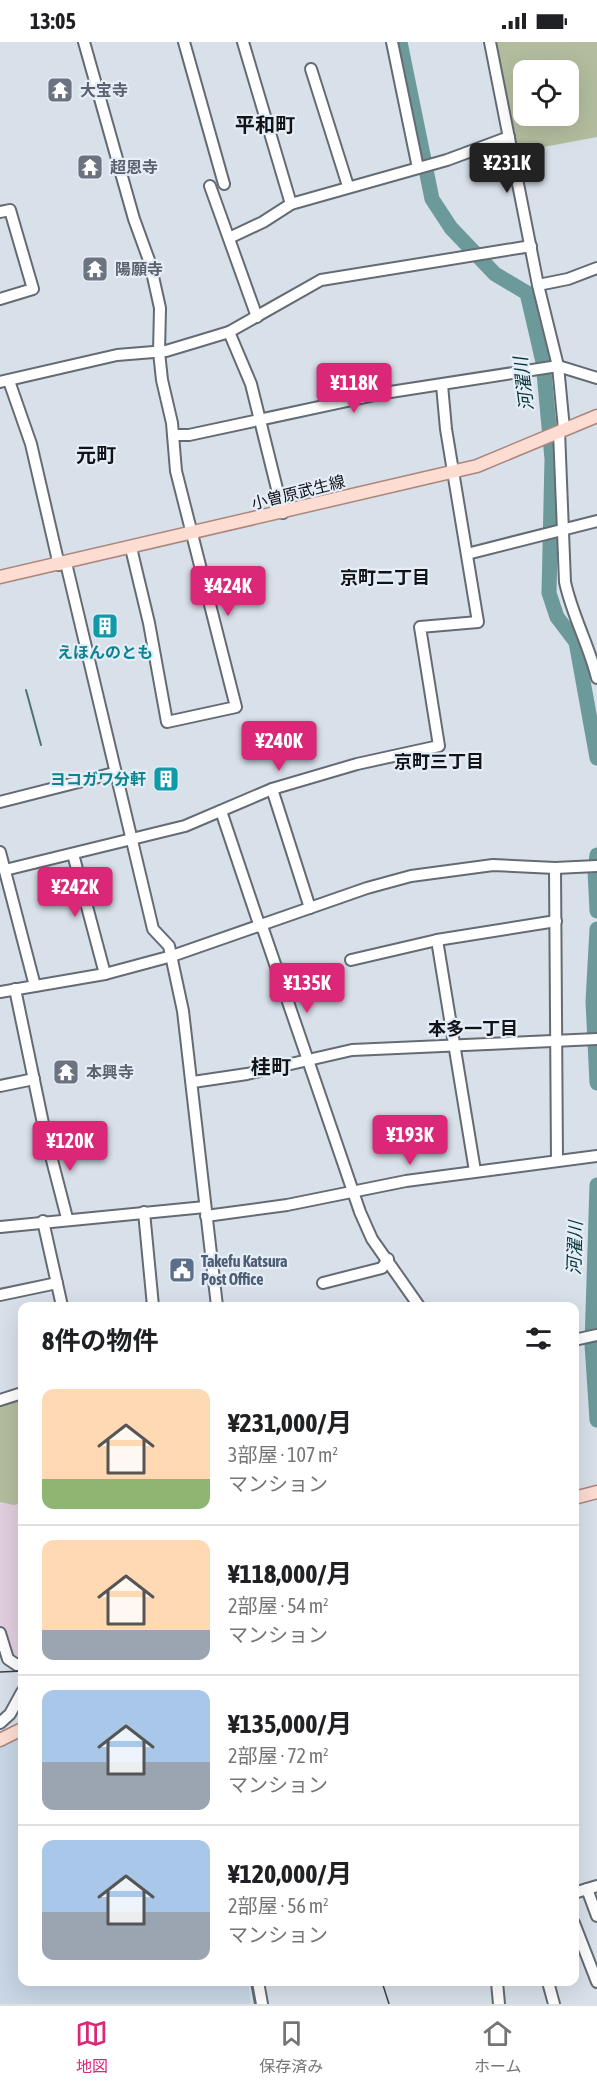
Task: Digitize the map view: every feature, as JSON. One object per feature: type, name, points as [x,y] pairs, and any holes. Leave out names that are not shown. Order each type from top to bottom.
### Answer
[{"type":"main road","name":"小曽原武生線","points":[[0,577],[283,513],[496,460],[597,416]]},
{"type":"main road","points":[[579,1497],[597,1492]]},
{"type":"main road","points":[[0,1740],[18,1731]]},
{"type":"street","points":[[84,42],[134,219],[150,263],[160,308],[159,352],[173,435],[176,471],[236,707],[167,722],[149,623],[131,548]]},
{"type":"street","points":[[184,42],[224,184]]},
{"type":"street","points":[[243,42],[291,204]]},
{"type":"street","points":[[392,42],[418,168]]},
{"type":"street","points":[[490,42],[538,285],[558,366],[557,432],[563,498],[561,531],[565,582],[570,606],[584,634],[597,678]]},
{"type":"street","points":[[311,69],[348,186]]},
{"type":"street","points":[[229,238],[263,222],[291,204],[418,168],[509,137]]},
{"type":"street","points":[[210,186],[256,317]]},
{"type":"street","points":[[0,212],[10,210],[33,289],[0,299]]},
{"type":"street","points":[[216,1302],[193,1082],[172,956],[169,946],[153,929],[31,444],[5,382],[117,355],[159,352],[229,332],[321,280],[531,246]]},
{"type":"street","points":[[538,285],[568,279],[597,268]]},
{"type":"street","points":[[229,332],[248,374],[262,419],[283,513]]},
{"type":"street","points":[[173,435],[189,435],[384,393],[558,366],[597,378]]},
{"type":"street","points":[[5,870],[185,826],[272,789],[357,764],[439,746],[420,627],[478,622],[453,471],[442,385]]},
{"type":"street","points":[[467,554],[597,521]]},
{"type":"street","points":[[0,802],[114,773]]},
{"type":"street","points":[[272,789],[310,908]]},
{"type":"street","points":[[221,811],[352,1192],[372,1239],[416,1302]]},
{"type":"street","points":[[0,852],[34,986]]},
{"type":"street","points":[[73,854],[105,974]]},
{"type":"street","points":[[0,992],[105,974],[172,956],[389,881],[493,864],[555,868],[597,866]]},
{"type":"street","points":[[555,868],[557,1161]]},
{"type":"street","points":[[351,960],[436,940],[556,921]]},
{"type":"street","points":[[436,940],[475,1171]]},
{"type":"street","points":[[15,989],[67,1218]]},
{"type":"street","points":[[193,1082],[247,1074],[352,1050],[597,1039]]},
{"type":"street","points":[[0,1086],[34,1079]]},
{"type":"street","points":[[0,1227],[67,1218],[144,1212],[205,1211],[352,1192],[384,1184],[475,1171],[597,1156]]},
{"type":"street","points":[[144,1212],[153,1302]]},
{"type":"street","points":[[43,1221],[61,1302]]},
{"type":"street","points":[[323,1283],[382,1268],[388,1259]]},
{"type":"street","points":[[0,1295],[57,1283]]},
{"type":"street","points":[[579,1339],[597,1335]]},
{"type":"street","points":[[0,1400],[18,1395]]},
{"type":"street","points":[[0,1633],[9,1659],[18,1665]]},
{"type":"street","points":[[0,1723],[10,1714],[18,1699]]},
{"type":"street","points":[[592,1888],[597,1916]]},
{"type":"street","points":[[579,1936],[597,1982]]},
{"type":"street","points":[[259,1986],[262,2004]]},
{"type":"street","points":[[497,1986],[499,2004]]},
{"type":"street","points":[[549,1986],[554,2004]]},
{"type":"shaded area","points":[[18,1398],[18,1655],[11,1657],[0,1628],[0,1404]]},
{"type":"shaded area","points":[[18,1738],[18,1986],[249,1986],[251,2004],[0,2004],[0,1747]]},
{"type":"green space","points":[[494,42],[597,42],[597,137],[517,152]]},
{"type":"green space","points":[[18,1400],[18,1504],[14,1505],[0,1502],[0,1405]]},
{"type":"waterway","name":"河濯川","points":[[400,42],[432,199],[451,228],[495,274],[527,293],[543,362],[552,459],[549,593],[557,617],[576,642],[597,758]]},
{"type":"waterway","points":[[26,690],[41,745]]},
{"type":"waterway","name":"河濯川","points":[[597,855],[595,871],[597,911]]},
{"type":"waterway","name":"河濯川","points":[[597,929],[593,1002],[597,1083]]},
{"type":"waterway","name":"河濯川","points":[[597,1185],[592,1344],[597,1420]]},
{"type":"waterway","points":[[252,1986],[255,2004]]},
{"type":"tram line","points":[[0,1672],[18,1671]]},
{"type":"tram line","points":[[383,1986],[389,2004]]},
{"type":"place","name":"大宝寺","points":[[60,90]]},
{"type":"place","name":"超恩寺","points":[[90,167]]},
{"type":"place","name":"陽願寺","points":[[95,269]]},
{"type":"place","name":"えほんのとも","points":[[105,626]]},
{"type":"place","name":"ヨコガワ分軒","points":[[166,779]]},
{"type":"place","name":"本興寺","points":[[66,1072]]},
{"type":"place","name":"Takefu Katsura Post Office","points":[[182,1270]]},
{"type":"district","name":"平和町","points":[[265,125]]},
{"type":"district","name":"元町","points":[[96,455]]},
{"type":"district","name":"京町二丁目","points":[[385,578]]},
{"type":"district","name":"京町三丁目","points":[[439,762]]},
{"type":"district","name":"本多一丁目","points":[[473,1029]]},
{"type":"district","name":"桂町","points":[[271,1067]]}]
